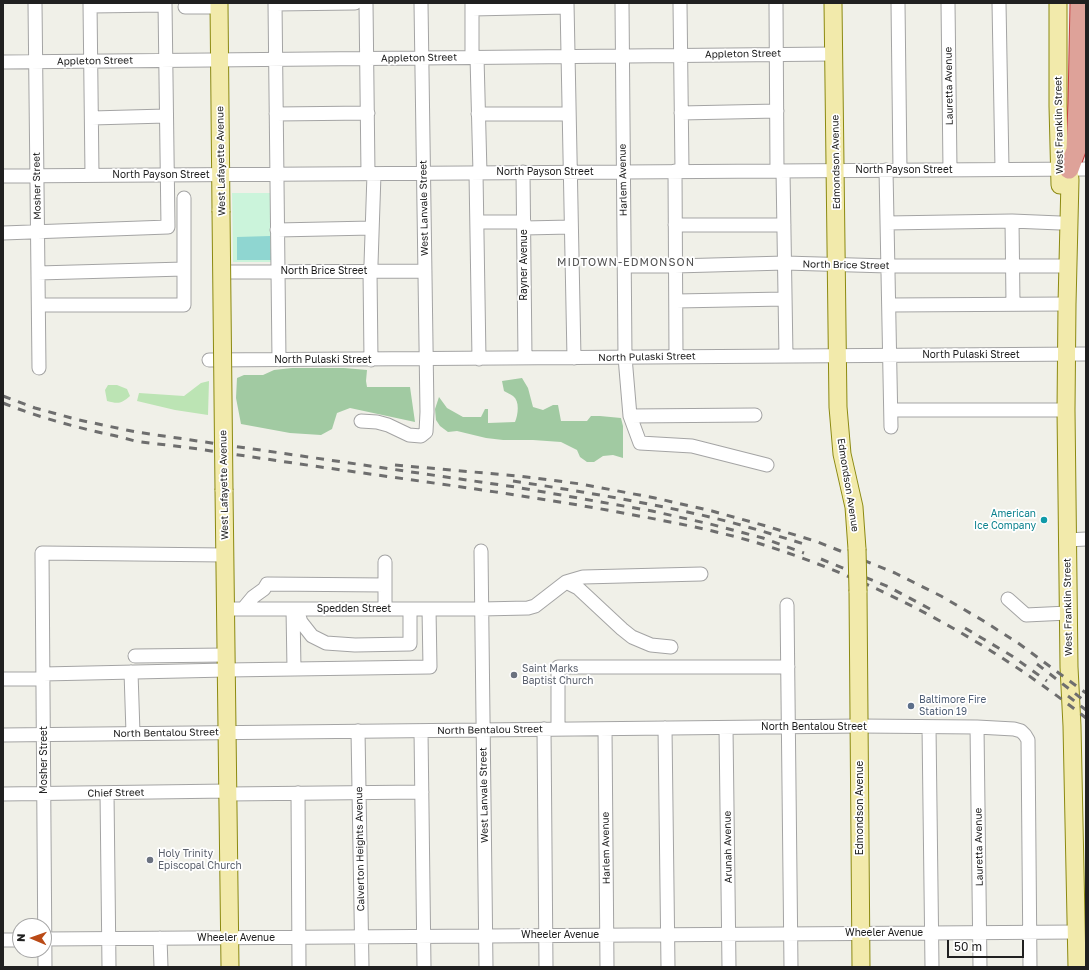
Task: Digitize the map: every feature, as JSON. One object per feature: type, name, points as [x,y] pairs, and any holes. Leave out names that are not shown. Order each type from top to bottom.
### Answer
[{"type":"highway","points":[[1071,3],[1072,169]]},
{"type":"highway","points":[[1072,169],[1076,150],[1080,3]]},
{"type":"main road","name":"Edmondson Avenue","points":[[834,3],[838,407],[844,468],[854,507],[857,549],[862,967]]},
{"type":"main road","name":"West Franklin Street","points":[[1058,3],[1072,169],[1070,180],[1068,247],[1066,410],[1069,667],[1073,748],[1077,967]]},
{"type":"main road","name":"West Lafayette Avenue","points":[[220,5],[225,555],[234,609],[226,662],[230,967]]},
{"type":"main road","name":"West Franklin Street","points":[[1068,247],[1060,222],[1072,169]]},
{"type":"street","name":"Mosher Street","points":[[35,3],[39,368]]},
{"type":"street","points":[[279,360],[275,4],[355,3]]},
{"type":"street","points":[[366,3],[372,228],[372,264],[370,271],[371,360]]},
{"type":"street","name":"West Lanvale Street","points":[[360,421],[377,422],[388,425],[408,435],[422,436],[426,432],[422,3]]},
{"type":"street","name":"Harlem Avenue","points":[[622,3],[625,358],[630,416],[640,444],[692,446],[766,465]]},
{"type":"street","points":[[676,357],[675,225],[681,113],[680,3]]},
{"type":"street","points":[[776,3],[777,111],[784,225],[786,356]]},
{"type":"street","points":[[898,3],[900,170]]},
{"type":"street","name":"Lauretta Avenue","points":[[948,3],[950,169]]},
{"type":"street","points":[[999,3],[1002,169]]},
{"type":"street","points":[[3,233],[168,227],[165,4],[90,4],[92,175]]},
{"type":"street","points":[[185,7],[201,8],[220,5]]},
{"type":"street","points":[[478,359],[478,114],[472,6],[567,5],[574,358]]},
{"type":"street","name":"Appleton Street","points":[[3,62],[834,54]]},
{"type":"street","points":[[681,113],[777,111]]},
{"type":"street","points":[[276,114],[368,113]]},
{"type":"street","points":[[478,114],[570,114]]},
{"type":"street","points":[[92,118],[166,116]]},
{"type":"street","name":"North Payson Street","points":[[3,176],[1072,169]]},
{"type":"street","points":[[886,170],[891,427]]},
{"type":"street","name":"Rayner Avenue","points":[[523,172],[525,358]]},
{"type":"street","points":[[39,305],[184,304],[184,198]]},
{"type":"street","points":[[887,223],[1012,221],[1060,222]]},
{"type":"street","points":[[1012,221],[1013,303]]},
{"type":"street","points":[[477,222],[572,227]]},
{"type":"street","points":[[675,225],[784,225]]},
{"type":"street","points":[[277,230],[372,228]]},
{"type":"street","name":"North Brice Street","points":[[624,266],[785,264],[888,266],[1068,266]]},
{"type":"street","points":[[38,273],[184,269]]},
{"type":"street","name":"North Brice Street","points":[[223,360],[222,272],[425,271]]},
{"type":"street","points":[[676,300],[785,299]]},
{"type":"street","points":[[889,306],[1013,303],[1067,304]]},
{"type":"street","name":"North Pulaski Street","points":[[209,360],[1086,354]]},
{"type":"street","points":[[891,410],[1066,410]]},
{"type":"street","points":[[630,416],[755,415]]},
{"type":"street","points":[[1067,540],[1086,539]]},
{"type":"street","name":"West Lanvale Street","points":[[480,551],[486,967]]},
{"type":"street","name":"Mosher Street","points":[[45,918],[42,553],[225,555]]},
{"type":"street","points":[[384,609],[385,562]]},
{"type":"street","points":[[566,582],[583,577],[596,576],[701,574]]},
{"type":"street","points":[[566,582],[578,588],[632,638],[651,645],[671,647]]},
{"type":"street","name":"Spedden Street","points":[[234,609],[528,608],[535,606],[566,582]]},
{"type":"street","points":[[234,609],[264,589],[267,584],[385,585]]},
{"type":"street","points":[[1008,599],[1026,615],[1068,613]]},
{"type":"street","points":[[787,605],[791,967]]},
{"type":"street","points":[[296,609],[301,622],[312,636],[326,643],[355,645],[410,644],[410,609]]},
{"type":"street","points":[[294,669],[296,609]]},
{"type":"street","points":[[135,656],[226,662],[294,669],[430,667],[429,609]]},
{"type":"street","points":[[3,680],[43,676],[131,672],[226,662]]},
{"type":"street","points":[[558,729],[558,667],[788,666]]},
{"type":"street","points":[[131,672],[133,733]]},
{"type":"street","name":"North Bentalou Street","points":[[3,735],[860,726],[977,727],[1014,729],[1025,734],[1028,740],[1030,932]]},
{"type":"street","points":[[929,727],[932,967]]},
{"type":"street","name":"Lauretta Avenue","points":[[977,727],[980,967]]},
{"type":"street","points":[[665,728],[668,967]]},
{"type":"street","name":"Arunah Avenue","points":[[726,728],[729,967]]},
{"type":"street","points":[[544,729],[546,967]]},
{"type":"street","name":"Harlem Avenue","points":[[604,729],[607,967]]},
{"type":"street","name":"Calverton Heights Avenue","points":[[358,731],[362,967]]},
{"type":"street","points":[[421,731],[424,967]]},
{"type":"street","name":"Chief Street","points":[[3,794],[298,794],[422,792]]},
{"type":"street","points":[[107,793],[109,967]]},
{"type":"street","points":[[298,794],[300,967]]},
{"type":"street","points":[[1030,932],[1030,967]]},
{"type":"street","name":"Wheeler Avenue","points":[[52,939],[1077,932]]},
{"type":"street","points":[[160,938],[160,967]]},
{"type":"green space","points":[[232,193],[274,193],[274,262],[233,262]]},
{"type":"green space","points":[[292,368],[344,368],[367,370],[367,387],[410,387],[415,422],[350,408],[337,413],[332,429],[321,435],[290,433],[241,424],[236,398],[237,378],[244,375],[263,375],[274,370]]},
{"type":"green space","points":[[522,378],[528,388],[533,407],[543,410],[553,405],[558,405],[561,421],[587,421],[591,416],[621,418],[623,426],[623,458],[613,455],[603,456],[594,462],[587,462],[580,457],[577,450],[561,442],[503,440],[486,438],[457,431],[448,432],[440,426],[436,420],[435,409],[439,397],[447,408],[463,417],[481,417],[485,409],[488,409],[488,423],[515,422],[518,412],[517,401],[513,396],[504,391],[502,381]]},
{"type":"green space","points":[[209,381],[208,415],[175,410],[137,401],[139,393],[184,396],[201,383]]},
{"type":"green space","points":[[108,385],[117,385],[127,389],[130,396],[119,403],[107,401],[105,390]]},
{"type":"shaded area","points":[[270,236],[271,260],[237,260],[237,237]]},
{"type":"railway","points":[[3,396],[35,408],[79,420],[136,432],[515,487],[652,511],[763,538],[804,553]]},
{"type":"railway","points":[[3,403],[52,420],[135,441],[569,503],[686,525],[745,539],[807,560],[892,596],[973,640],[1012,664],[1086,718]]},
{"type":"railway","points":[[395,465],[518,476],[581,484],[655,498],[712,511],[818,542],[895,573],[941,596],[1018,643],[1086,693]]},
{"type":"railway","points":[[513,481],[661,506],[735,523],[807,545]]},
{"type":"railway","points":[[821,559],[889,587],[930,609]]},
{"type":"railway","points":[[965,628],[1012,656],[1047,681]]},
{"type":"railway","points":[[1037,664],[1086,702]]},
{"type":"railway","points":[[1068,696],[1086,710]]},
{"type":"place","name":"American Ice Company","points":[[1044,520]]},
{"type":"place","name":"Saint Marks Baptist Church","points":[[514,675]]},
{"type":"place","name":"Baltimore Fire Station 19","points":[[911,706]]},
{"type":"place","name":"Holy Trinity Episcopal Church","points":[[150,860]]},
{"type":"district","name":"MIDTOWN-EDMONSON","points":[[626,263]]}]
